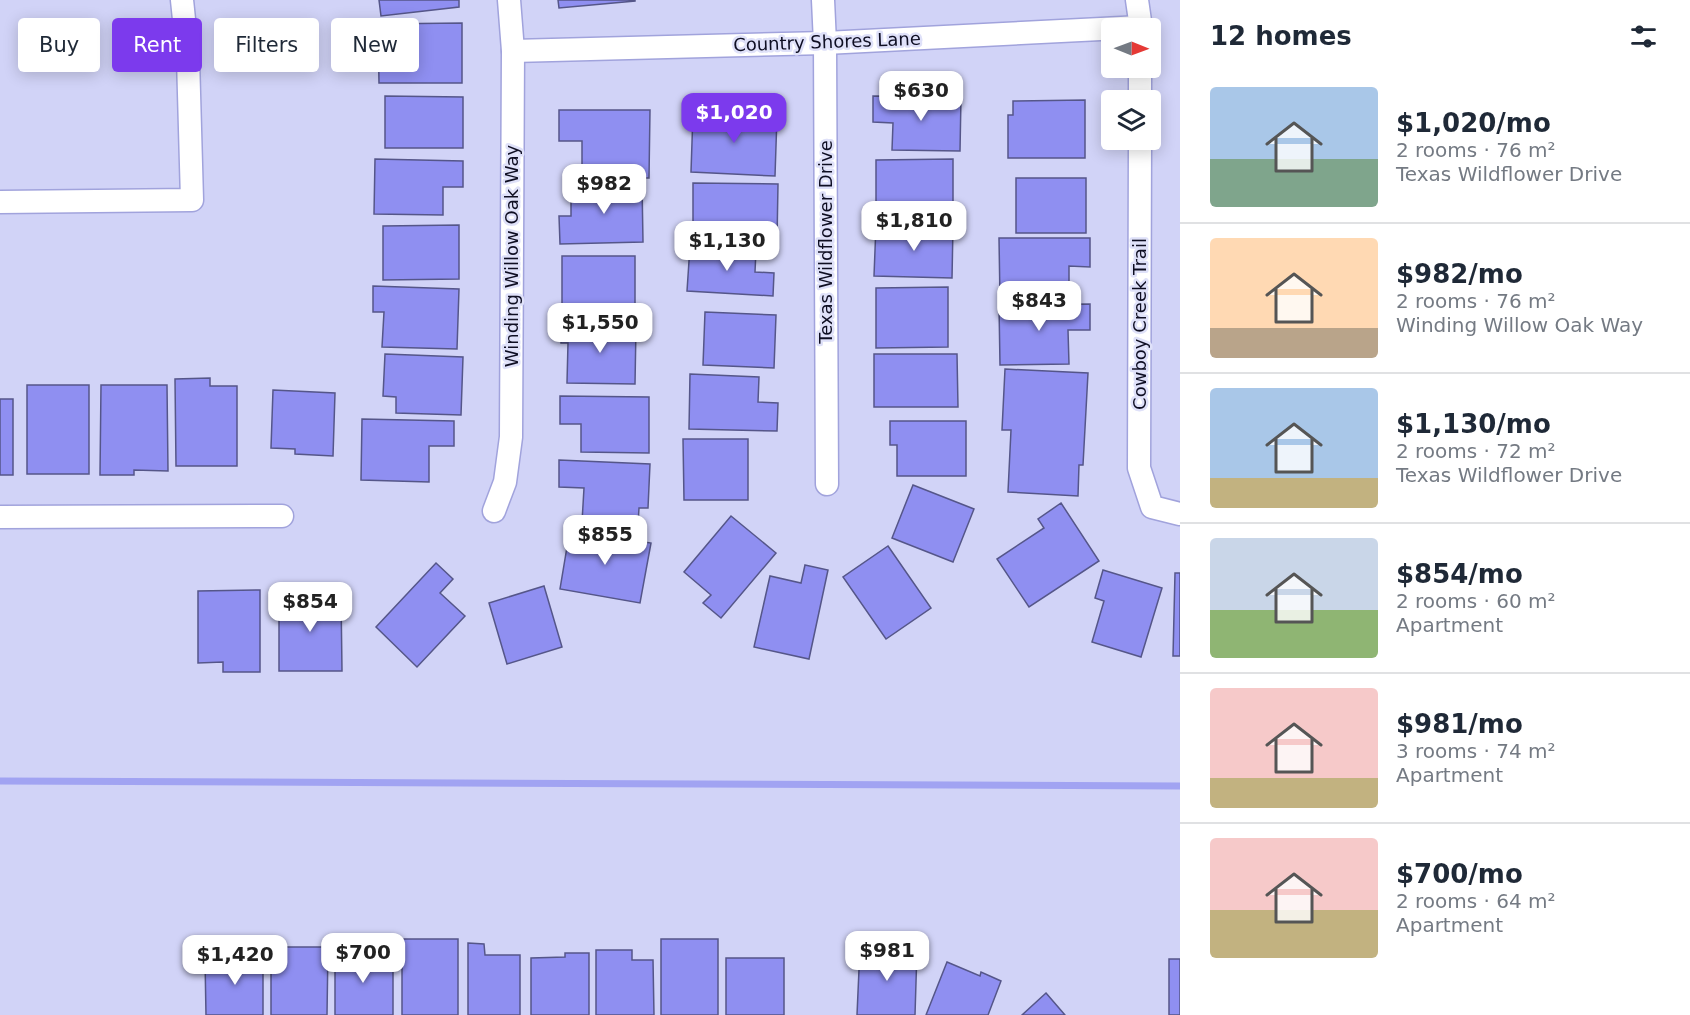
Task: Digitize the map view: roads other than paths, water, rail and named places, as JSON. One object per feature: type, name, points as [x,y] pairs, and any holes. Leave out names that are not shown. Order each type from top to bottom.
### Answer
[{"type":"street","points":[[0,202],[192,200],[188,58],[182,0]]},
{"type":"street","name":"Winding Willow Oak Way","points":[[494,510],[505,482],[511,437],[513,51],[509,0]]},
{"type":"street","name":"Texas Wildflower Drive","points":[[823,0],[827,484]]},
{"type":"street","points":[[1137,0],[1140,18]]},
{"type":"street","name":"Country Shores Lane","points":[[513,51],[825,44],[1101,30]]},
{"type":"street","name":"Cowboy Creek Trail","points":[[1140,150],[1139,468],[1152,507],[1180,514]]},
{"type":"street","points":[[0,517],[282,516]]},
{"type":"waterway","points":[[0,781],[1180,786]]}]
